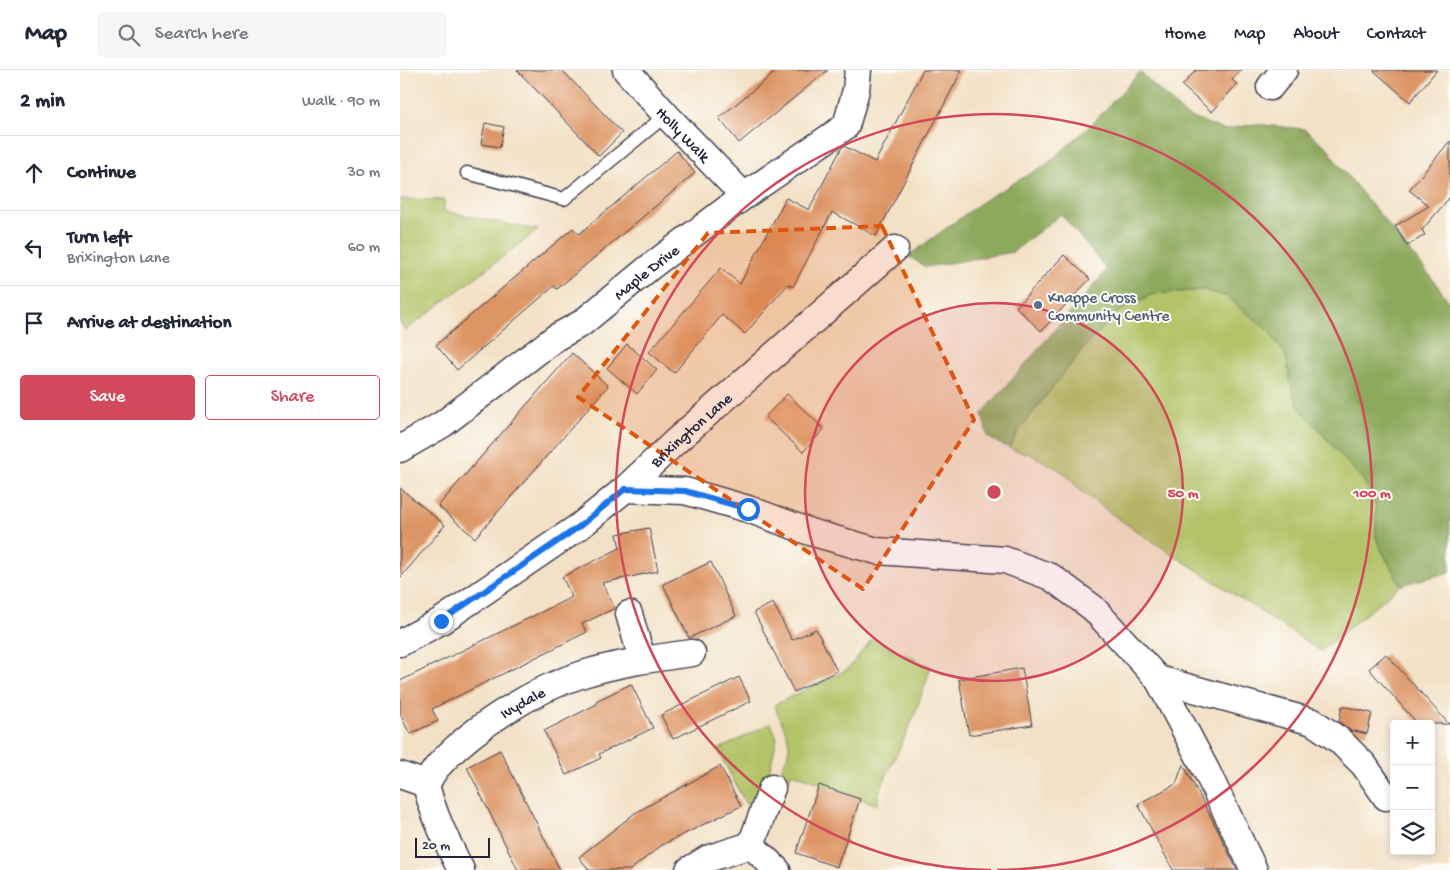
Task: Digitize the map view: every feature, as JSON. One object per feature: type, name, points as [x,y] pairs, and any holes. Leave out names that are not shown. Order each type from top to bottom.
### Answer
[{"type":"street","name":"Holly Walk","points":[[626,70],[666,115],[744,196]]},
{"type":"street","name":"Maple Drive","points":[[400,449],[443,424],[555,338],[582,323],[650,267],[744,196],[846,126],[856,90],[858,70]]},
{"type":"street","name":"Brixington Lane","points":[[400,644],[441,621],[580,526],[625,489],[676,441],[895,249]]},
{"type":"street","points":[[625,489],[685,491],[748,509],[810,532],[877,551],[1005,560],[1051,577],[1093,608],[1158,679],[1206,770],[1254,870]]},
{"type":"street","points":[[629,614],[642,659]]},
{"type":"street","name":"Ivydale","points":[[426,784],[437,766],[457,746],[501,714],[541,691],[582,674],[642,659],[692,653]]},
{"type":"street","points":[[1158,679],[1313,722],[1339,740],[1364,765],[1386,798]]},
{"type":"street","points":[[400,775],[426,784],[437,821],[461,870]]},
{"type":"street","points":[[751,845],[772,788]]},
{"type":"street","points":[[689,870],[707,859],[751,845]]},
{"type":"street","points":[[751,845],[777,870]]},
{"type":"lane","points":[[467,173],[564,199],[666,115]]},
{"type":"highlighted area","points":[[882,226],[974,420],[863,589],[578,397],[708,233]]},
{"type":"green space","points":[[1140,72],[1185,115],[1224,130],[1254,124],[1304,129],[1329,149],[1334,159],[1431,277],[1450,303],[1450,572],[1401,585],[1376,538],[1376,506],[1364,481],[1298,406],[1290,382],[1286,355],[1268,330],[1226,296],[1203,290],[1153,294],[1118,312],[1086,345],[1019,430],[1010,448],[988,437],[982,414],[1107,270],[1061,214],[1013,252],[926,267],[908,256],[986,199],[1047,164],[1093,123]]},
{"type":"green space","points":[[400,199],[445,200],[443,211],[538,230],[406,330],[400,323]]},
{"type":"green space","points":[[1203,290],[1226,296],[1268,330],[1286,355],[1290,382],[1324,436],[1364,481],[1376,506],[1376,538],[1401,585],[1321,651],[1123,522],[1082,492],[1063,472],[1028,453],[1010,448],[1019,430],[1086,345],[1118,312],[1153,294]]},
{"type":"green space","points":[[872,639],[931,667],[914,717],[878,794],[878,805],[792,773],[789,779],[778,776],[787,758],[789,746],[785,730],[774,705],[848,669]]},
{"type":"green space","points":[[771,723],[777,738],[769,773],[756,808],[745,803],[718,750]]},
{"type":"building","points":[[517,70],[562,70],[622,133],[599,156]]},
{"type":"building","points":[[778,70],[828,70],[739,143],[719,118]]},
{"type":"building","points":[[923,70],[962,70],[876,236],[832,212],[793,287],[788,284],[745,334],[722,315],[674,373],[649,352],[721,268],[740,284],[786,198],[809,210],[842,147],[844,146],[875,162]]},
{"type":"building","points":[[1196,70],[1241,70],[1232,80],[1237,84],[1212,112],[1182,86]]},
{"type":"building","points":[[1373,70],[1437,70],[1410,102]]},
{"type":"building","points":[[485,123],[504,127],[500,147],[481,144]]},
{"type":"building","points":[[1450,141],[1450,197],[1422,230],[1425,235],[1407,246],[1395,226],[1429,206],[1409,190]]},
{"type":"building","points":[[677,151],[695,173],[557,289],[554,286],[457,370],[436,345],[573,228],[579,234]]},
{"type":"building","points":[[1064,255],[1090,279],[1041,331],[1016,307]]},
{"type":"building","points":[[627,344],[657,370],[637,394],[607,368]]},
{"type":"building","points":[[572,353],[608,386],[475,538],[438,506]]},
{"type":"building","points":[[787,394],[824,429],[803,452],[765,417]]},
{"type":"building","points":[[400,488],[445,525],[400,578]]},
{"type":"building","points":[[649,528],[658,571],[602,583],[615,608],[582,624],[587,632],[432,709],[438,721],[410,734],[400,714],[400,681],[572,597],[562,577],[620,548],[617,534]]},
{"type":"building","points":[[711,562],[736,616],[689,638],[663,584]]},
{"type":"building","points":[[773,603],[792,640],[816,629],[837,671],[794,692],[754,612]]},
{"type":"building","points":[[1386,654],[1449,724],[1435,724],[1435,720],[1414,720],[1369,669]]},
{"type":"building","points":[[1022,668],[1032,725],[969,735],[959,679]]},
{"type":"building","points":[[739,677],[751,701],[673,739],[661,715]]},
{"type":"building","points":[[631,684],[653,728],[599,754],[601,758],[566,775],[544,731],[597,704],[596,701]]},
{"type":"building","points":[[1342,706],[1372,713],[1367,734],[1350,730],[1339,722]]},
{"type":"building","points":[[500,750],[560,870],[518,870],[467,767]]},
{"type":"building","points":[[1183,764],[1237,870],[1173,870],[1138,804],[1176,784]]},
{"type":"building","points":[[720,766],[741,806],[662,845],[630,870],[589,870],[579,857],[635,813]]},
{"type":"building","points":[[819,785],[860,799],[837,867],[796,853]]},
{"type":"place","name":"Knappe Cross Community Centre","points":[[1038,305]]},
{"type":"route","points":[[441,621],[580,526],[625,489],[685,491],[748,509]]}]
